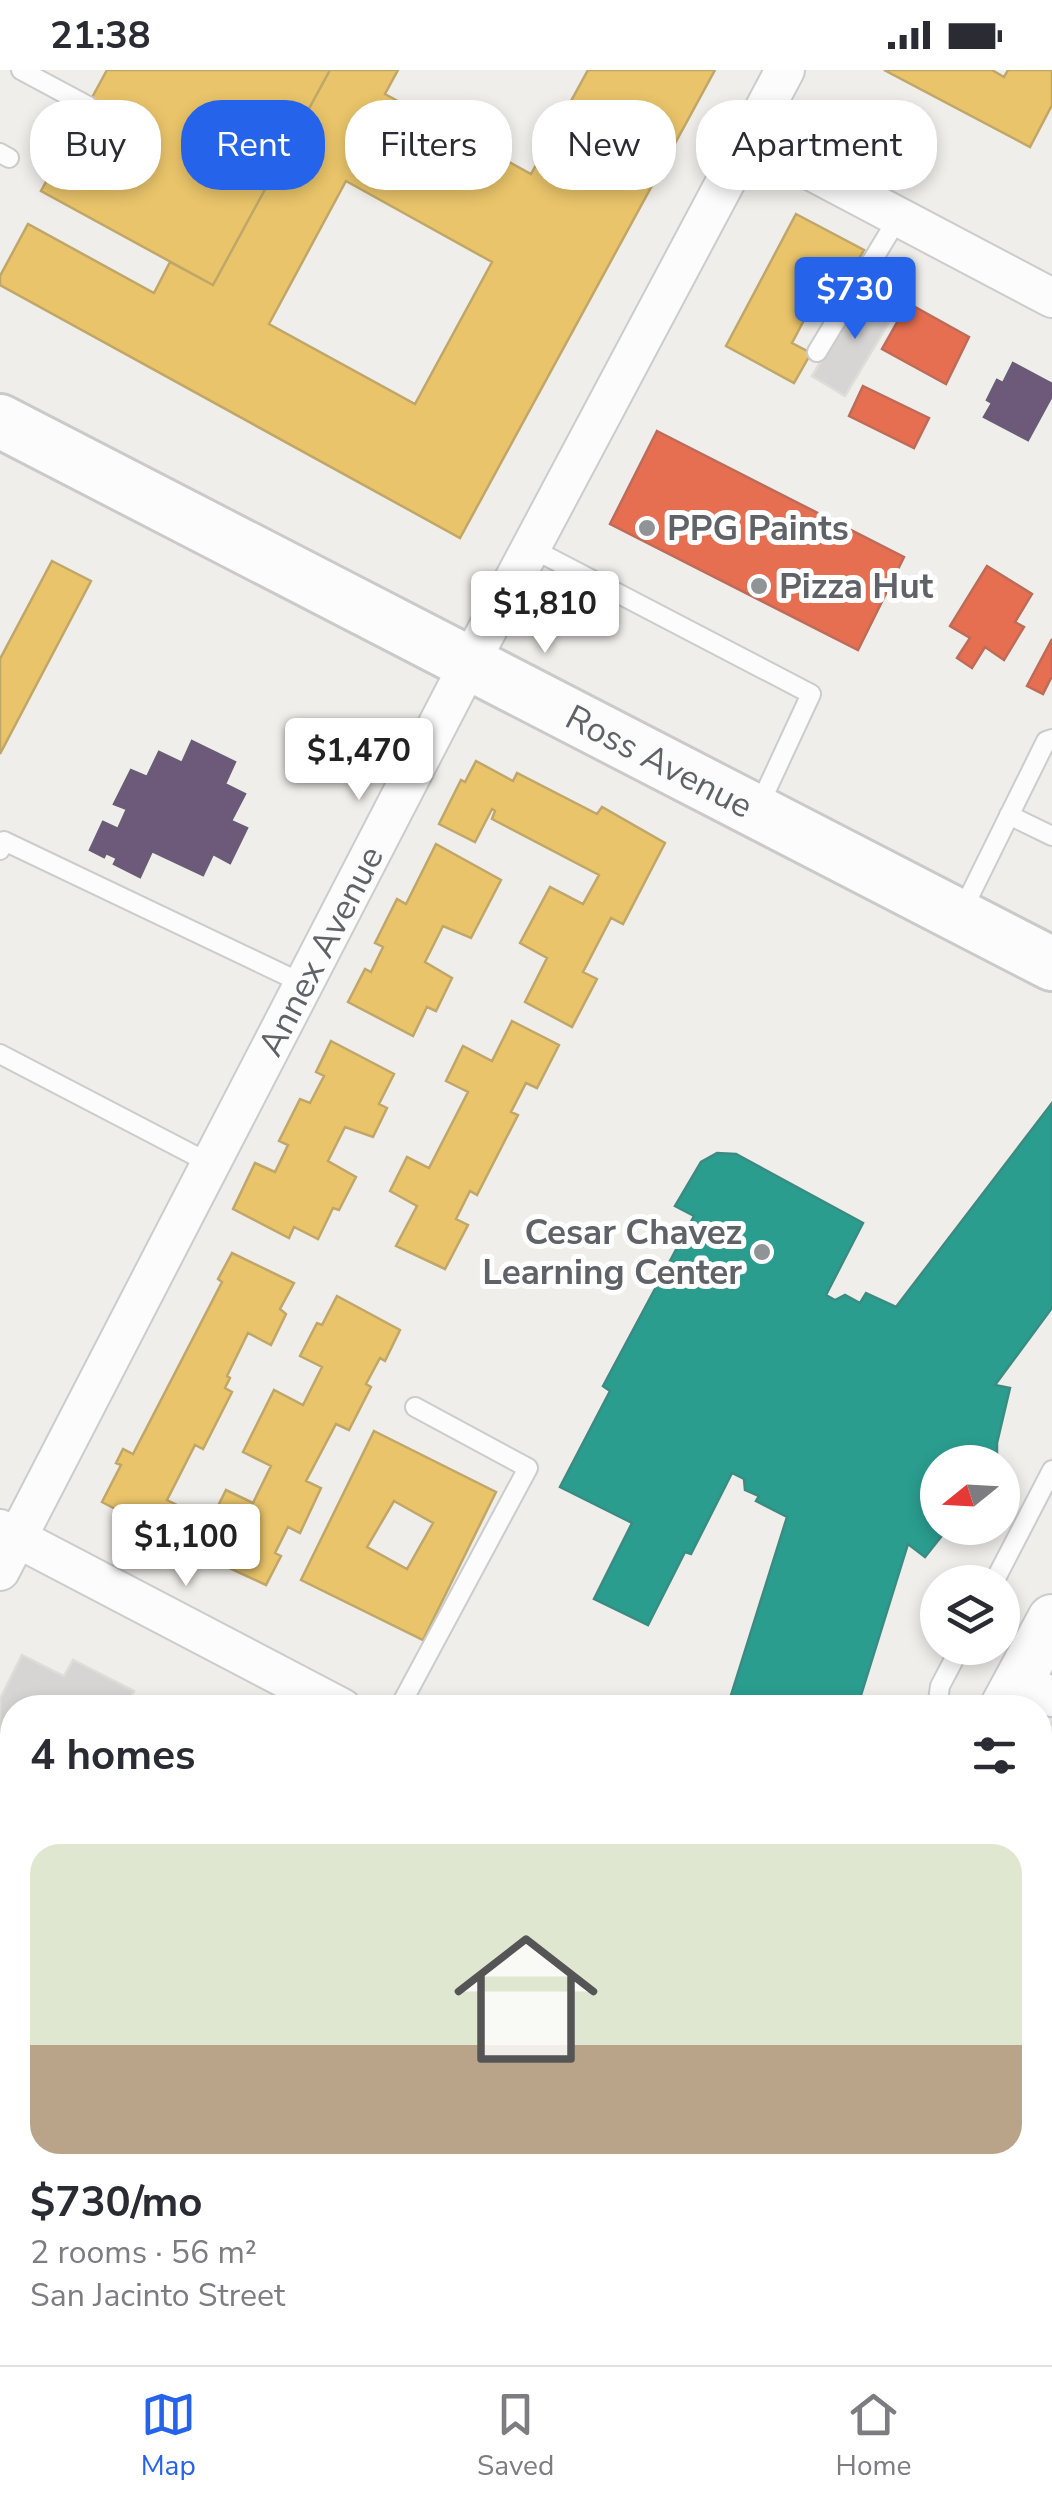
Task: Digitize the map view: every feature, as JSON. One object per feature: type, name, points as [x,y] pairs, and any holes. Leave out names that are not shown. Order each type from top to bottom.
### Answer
[{"type":"main road","name":"Ross Avenue","points":[[0,421],[1052,964]]},
{"type":"street","name":"Annex Avenue","points":[[769,100],[785,70]]},
{"type":"street","name":"Annex Avenue","points":[[5,1546],[211,1164],[469,664],[721,190]]},
{"type":"street","points":[[846,190],[1052,298]]},
{"type":"street","points":[[5,1546],[282,1694]]},
{"type":"street","points":[[1025,1695],[1052,1619]]},
{"type":"lane","points":[[21,70],[77,100]]},
{"type":"lane","points":[[817,352],[898,218]]},
{"type":"lane","points":[[531,548],[811,694],[757,812]]},
{"type":"lane","points":[[960,916],[1046,741],[1052,740]]},
{"type":"lane","points":[[1010,815],[1052,836]]},
{"type":"lane","points":[[0,850],[4,840],[304,984]]},
{"type":"lane","points":[[0,1054],[211,1164]]},
{"type":"lane","points":[[406,1695],[528,1468],[415,1407]]},
{"type":"lane","points":[[1003,1565],[1052,1470]]},
{"type":"lane","points":[[939,1695],[951,1665]]},
{"type":"building: Homes","points":[[107,70],[330,70],[314,100],[181,100],[181,190],[265,190],[213,285],[41,191],[161,190],[161,100],[91,100]]},
{"type":"building: Homes","points":[[330,70],[398,70],[385,94],[396,100],[345,100],[345,183],[269,324],[415,404],[492,262],[362,190],[512,190],[512,164],[532,172],[532,190],[650,190],[460,538],[0,285],[0,276],[28,224],[154,293],[170,262],[213,285],[265,190],[325,190],[325,100],[314,100]]},
{"type":"building: Homes","points":[[588,70],[715,70],[676,142],[676,100],[572,100]]},
{"type":"building: Homes","points":[[884,70],[992,70],[1004,77],[1008,70],[1052,70],[1052,105],[1030,147]]},
{"type":"building: Homes","points":[[796,214],[864,250],[849,276],[832,267],[792,343],[811,353],[794,383],[726,346]]},
{"type":"building: Homes","points":[[52,561],[91,581],[0,754],[0,659]]},
{"type":"building: Homes","points":[[476,761],[513,781],[517,773],[597,814],[602,807],[665,843],[623,924],[611,918],[583,972],[597,979],[572,1027],[525,1002],[547,958],[520,943],[550,887],[583,904],[599,875],[492,819],[492,809],[475,842],[439,824],[461,780],[465,782]]},
{"type":"building: Homes","points":[[436,844],[501,880],[471,938],[443,926],[425,962],[452,978],[436,1011],[427,1007],[413,1036],[348,1002],[365,969],[371,972],[383,947],[375,943],[397,899],[406,904]]},
{"type":"building: Homes","points":[[512,1021],[559,1045],[537,1088],[526,1083],[511,1112],[518,1115],[477,1195],[470,1191],[456,1219],[468,1225],[445,1269],[396,1246],[417,1206],[390,1191],[407,1157],[429,1168],[468,1092],[446,1081],[463,1046],[492,1061]]},
{"type":"building: Homes","points":[[331,1041],[394,1074],[379,1104],[387,1108],[373,1137],[345,1127],[328,1161],[356,1177],[339,1210],[333,1208],[318,1239],[294,1227],[289,1238],[233,1209],[255,1163],[275,1172],[288,1145],[279,1141],[300,1099],[310,1103],[324,1076],[316,1072]]},
{"type":"building: Homes","points":[[232,1253],[294,1283],[280,1309],[286,1314],[271,1345],[248,1333],[227,1376],[230,1378],[225,1388],[232,1392],[203,1449],[195,1445],[167,1500],[181,1507],[167,1536],[102,1502],[121,1465],[116,1463],[123,1449],[133,1454],[222,1282],[218,1279]]},
{"type":"building: Homes","points":[[337,1296],[400,1330],[385,1361],[380,1358],[366,1384],[371,1387],[349,1430],[336,1424],[306,1481],[321,1488],[300,1533],[288,1527],[275,1553],[281,1556],[266,1585],[201,1555],[216,1525],[210,1522],[226,1490],[253,1503],[271,1466],[243,1452],[274,1390],[303,1405],[322,1367],[300,1356]]},
{"type":"building: Homes","points":[[374,1431],[496,1492],[423,1640],[301,1580]],"holes":[[[394,1501],[433,1523],[407,1569],[367,1547]]]},
{"type":"building: Shops","points":[[908,303],[969,337],[946,384],[882,349]]},
{"type":"building: Shops","points":[[863,386],[929,418],[914,448],[849,416]]},
{"type":"building: Shops","points":[[657,431],[904,557],[858,650],[610,524]]},
{"type":"building: Shops","points":[[987,566],[1032,594],[1015,622],[1024,627],[1004,660],[985,647],[972,668],[957,658],[970,638],[950,626]]},
{"type":"building: Shops","points":[[1052,639],[1052,676],[1043,694],[1027,686]]},
{"type":"building: Offices","points":[[1013,363],[1052,384],[1052,396],[1028,440],[984,417],[997,380],[1003,383]]},
{"type":"building: Offices","points":[[192,741],[235,762],[225,784],[245,794],[231,821],[247,828],[230,863],[213,854],[203,875],[152,851],[140,877],[114,864],[117,858],[90,850],[103,822],[118,829],[127,809],[114,804],[131,770],[147,777],[159,752],[182,763]]},
{"type":"building: Schools","points":[[1052,1103],[1052,1308],[995,1385],[1010,1388],[997,1445],[920,1445],[920,1545],[935,1545],[925,1557],[908,1544],[861,1695],[731,1695],[787,1517],[756,1501],[759,1496],[745,1490],[744,1479],[732,1473],[691,1554],[685,1552],[648,1625],[594,1599],[632,1523],[560,1487],[610,1391],[603,1386],[694,1216],[675,1206],[701,1162],[717,1153],[736,1154],[863,1223],[826,1295],[835,1300],[845,1295],[860,1303],[866,1293],[896,1307]]},
{"type":"building: Other","points":[[864,288],[897,309],[845,396],[812,376]]},
{"type":"building: Other","points":[[22,1655],[64,1676],[73,1660],[134,1691],[132,1695],[2,1695]]},
{"type":"place","name":"PPG Paints","points":[[647,528]]},
{"type":"place","name":"Pizza Hut","points":[[759,586]]},
{"type":"place","name":"Cesar Chavez Learning Center","points":[[762,1252]]}]
